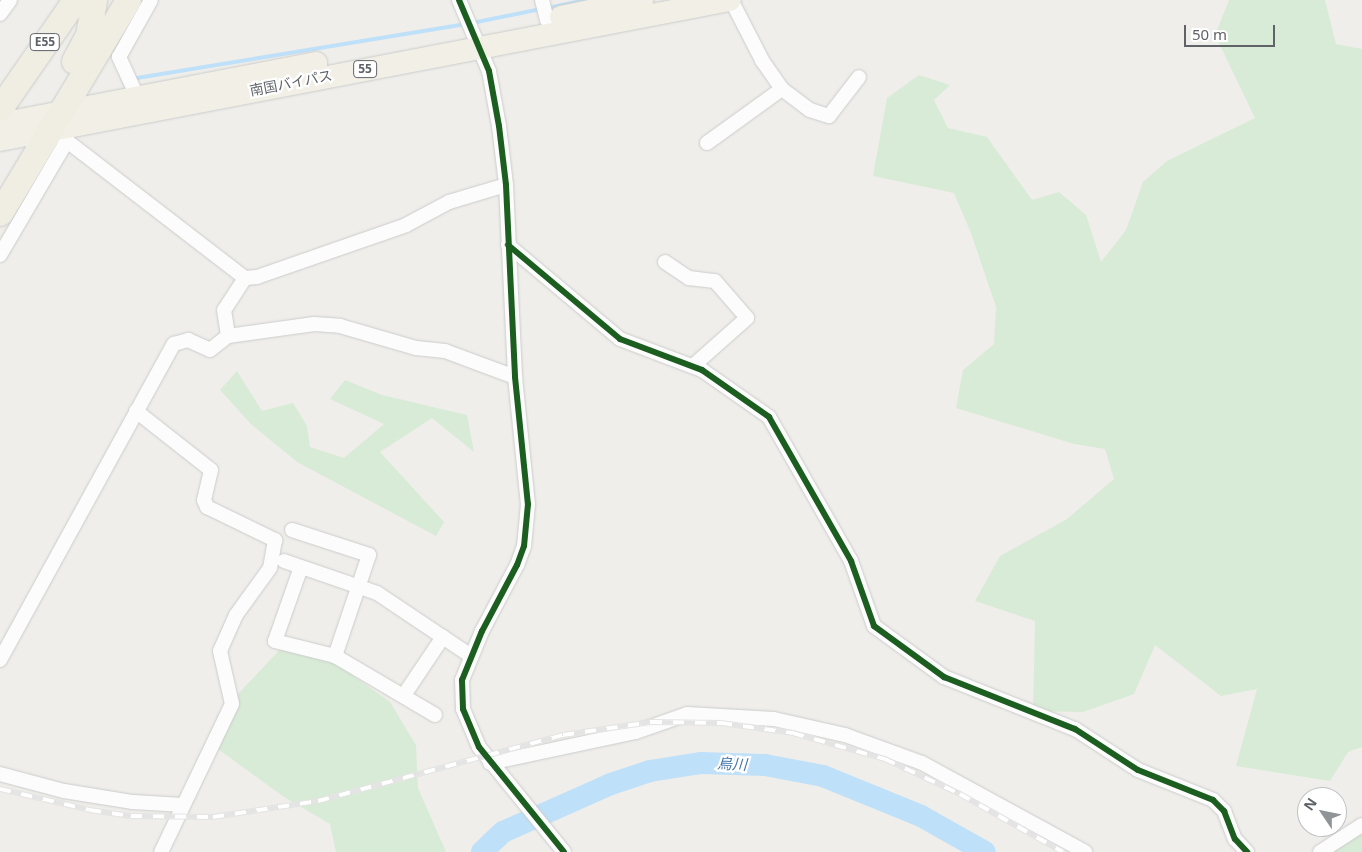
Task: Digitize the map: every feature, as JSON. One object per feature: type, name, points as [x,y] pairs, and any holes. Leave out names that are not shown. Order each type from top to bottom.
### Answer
[{"type":"highway","name":"E55","points":[[0,108],[75,0]]},
{"type":"highway","points":[[0,184],[51,125],[88,35],[94,0]]},
{"type":"highway","points":[[0,212],[128,0]]},
{"type":"highway","name":"南国バイパス","points":[[0,124],[51,125],[474,32],[544,10],[642,0]]},
{"type":"highway","name":"南国バイパス","points":[[0,140],[51,125],[136,94],[474,32],[730,0]]},
{"type":"street","points":[[0,14],[10,0]]},
{"type":"street","points":[[136,94],[119,57],[151,0]]},
{"type":"street","points":[[460,0],[474,32],[498,117],[506,185],[515,377],[528,504],[526,531],[517,565],[471,656],[462,680],[464,709],[468,728],[490,763],[564,852]]},
{"type":"street","points":[[730,0],[762,60],[782,89],[810,110],[829,116],[859,77]]},
{"type":"street","points":[[707,143],[782,89]]},
{"type":"street","points":[[0,255],[51,125],[245,278],[257,277],[406,225],[449,202],[506,185]]},
{"type":"street","points":[[508,245],[620,339],[693,366],[769,417],[851,561],[874,626],[944,678],[1075,729],[1138,770],[1212,800],[1224,811],[1235,839],[1247,852]]},
{"type":"street","points":[[666,262],[689,278],[715,281],[747,318],[693,366]]},
{"type":"street","points":[[228,336],[224,310],[245,278]]},
{"type":"street","points":[[0,660],[174,344],[188,340],[210,350],[228,336],[314,324],[340,326],[416,348],[445,350],[515,377]]},
{"type":"street","points":[[136,411],[211,470],[204,500],[207,507],[275,540],[270,568],[225,633],[220,651],[232,704],[161,852]]},
{"type":"street","points":[[292,530],[369,556],[361,588],[336,656]]},
{"type":"street","points":[[284,561],[377,593],[471,656]]},
{"type":"street","points":[[302,567],[275,641],[336,656],[435,715]]},
{"type":"street","points":[[404,695],[443,637]]},
{"type":"street","points":[[490,763],[636,732],[687,714],[774,719],[845,735],[922,763],[1085,852]]},
{"type":"street","points":[[0,774],[64,791],[133,802],[183,805]]},
{"type":"street","points":[[1320,852],[1362,825]]},
{"type":"green space","points":[[1229,0],[1325,0],[1336,44],[1362,49],[1362,747],[1348,752],[1330,781],[1236,766],[1257,689],[1221,696],[1155,645],[1134,694],[1083,712],[1033,711],[1035,621],[975,601],[1000,556],[1067,519],[1114,479],[1105,449],[1074,444],[956,408],[963,370],[994,344],[996,307],[971,233],[954,193],[873,176],[887,98],[919,75],[950,85],[934,100],[948,128],[987,137],[1032,200],[1059,192],[1086,215],[1101,262],[1126,230],[1143,182],[1167,161],[1255,118],[1215,35]]},
{"type":"green space","points":[[237,371],[262,411],[293,403],[307,426],[310,447],[344,458],[384,424],[330,399],[345,380],[382,395],[467,415],[474,452],[432,418],[380,452],[444,522],[436,536],[297,462],[251,424],[220,390]]},
{"type":"green space","points":[[289,640],[342,668],[390,702],[416,745],[418,788],[446,852],[336,852],[330,824],[284,797],[218,749],[223,710]]},
{"type":"green space","points":[[1362,832],[1362,852],[1333,852]]},
{"type":"waterway","points":[[548,8],[586,0]]},
{"type":"waterway","points":[[472,23],[541,9]]},
{"type":"waterway","points":[[137,78],[465,24]]},
{"type":"waterway","name":"烏川","points":[[482,852],[503,832],[611,784],[650,771],[701,763],[765,765],[823,776],[921,816],[985,852]]},
{"type":"railway","points":[[0,789],[90,810],[131,816],[213,817],[318,801],[563,735],[651,722],[721,723],[793,733],[885,759],[960,794],[1063,852]]},
{"type":"cycle path","points":[[459,0],[489,71],[499,126],[506,185],[515,377],[528,504],[524,546],[517,565],[482,631],[462,680],[463,709],[479,747],[564,852]]},
{"type":"cycle path","points":[[508,245],[620,339],[702,370],[769,417],[851,561],[874,626],[944,677],[1075,729],[1138,770],[1213,800],[1224,811],[1235,839],[1247,852]]}]
